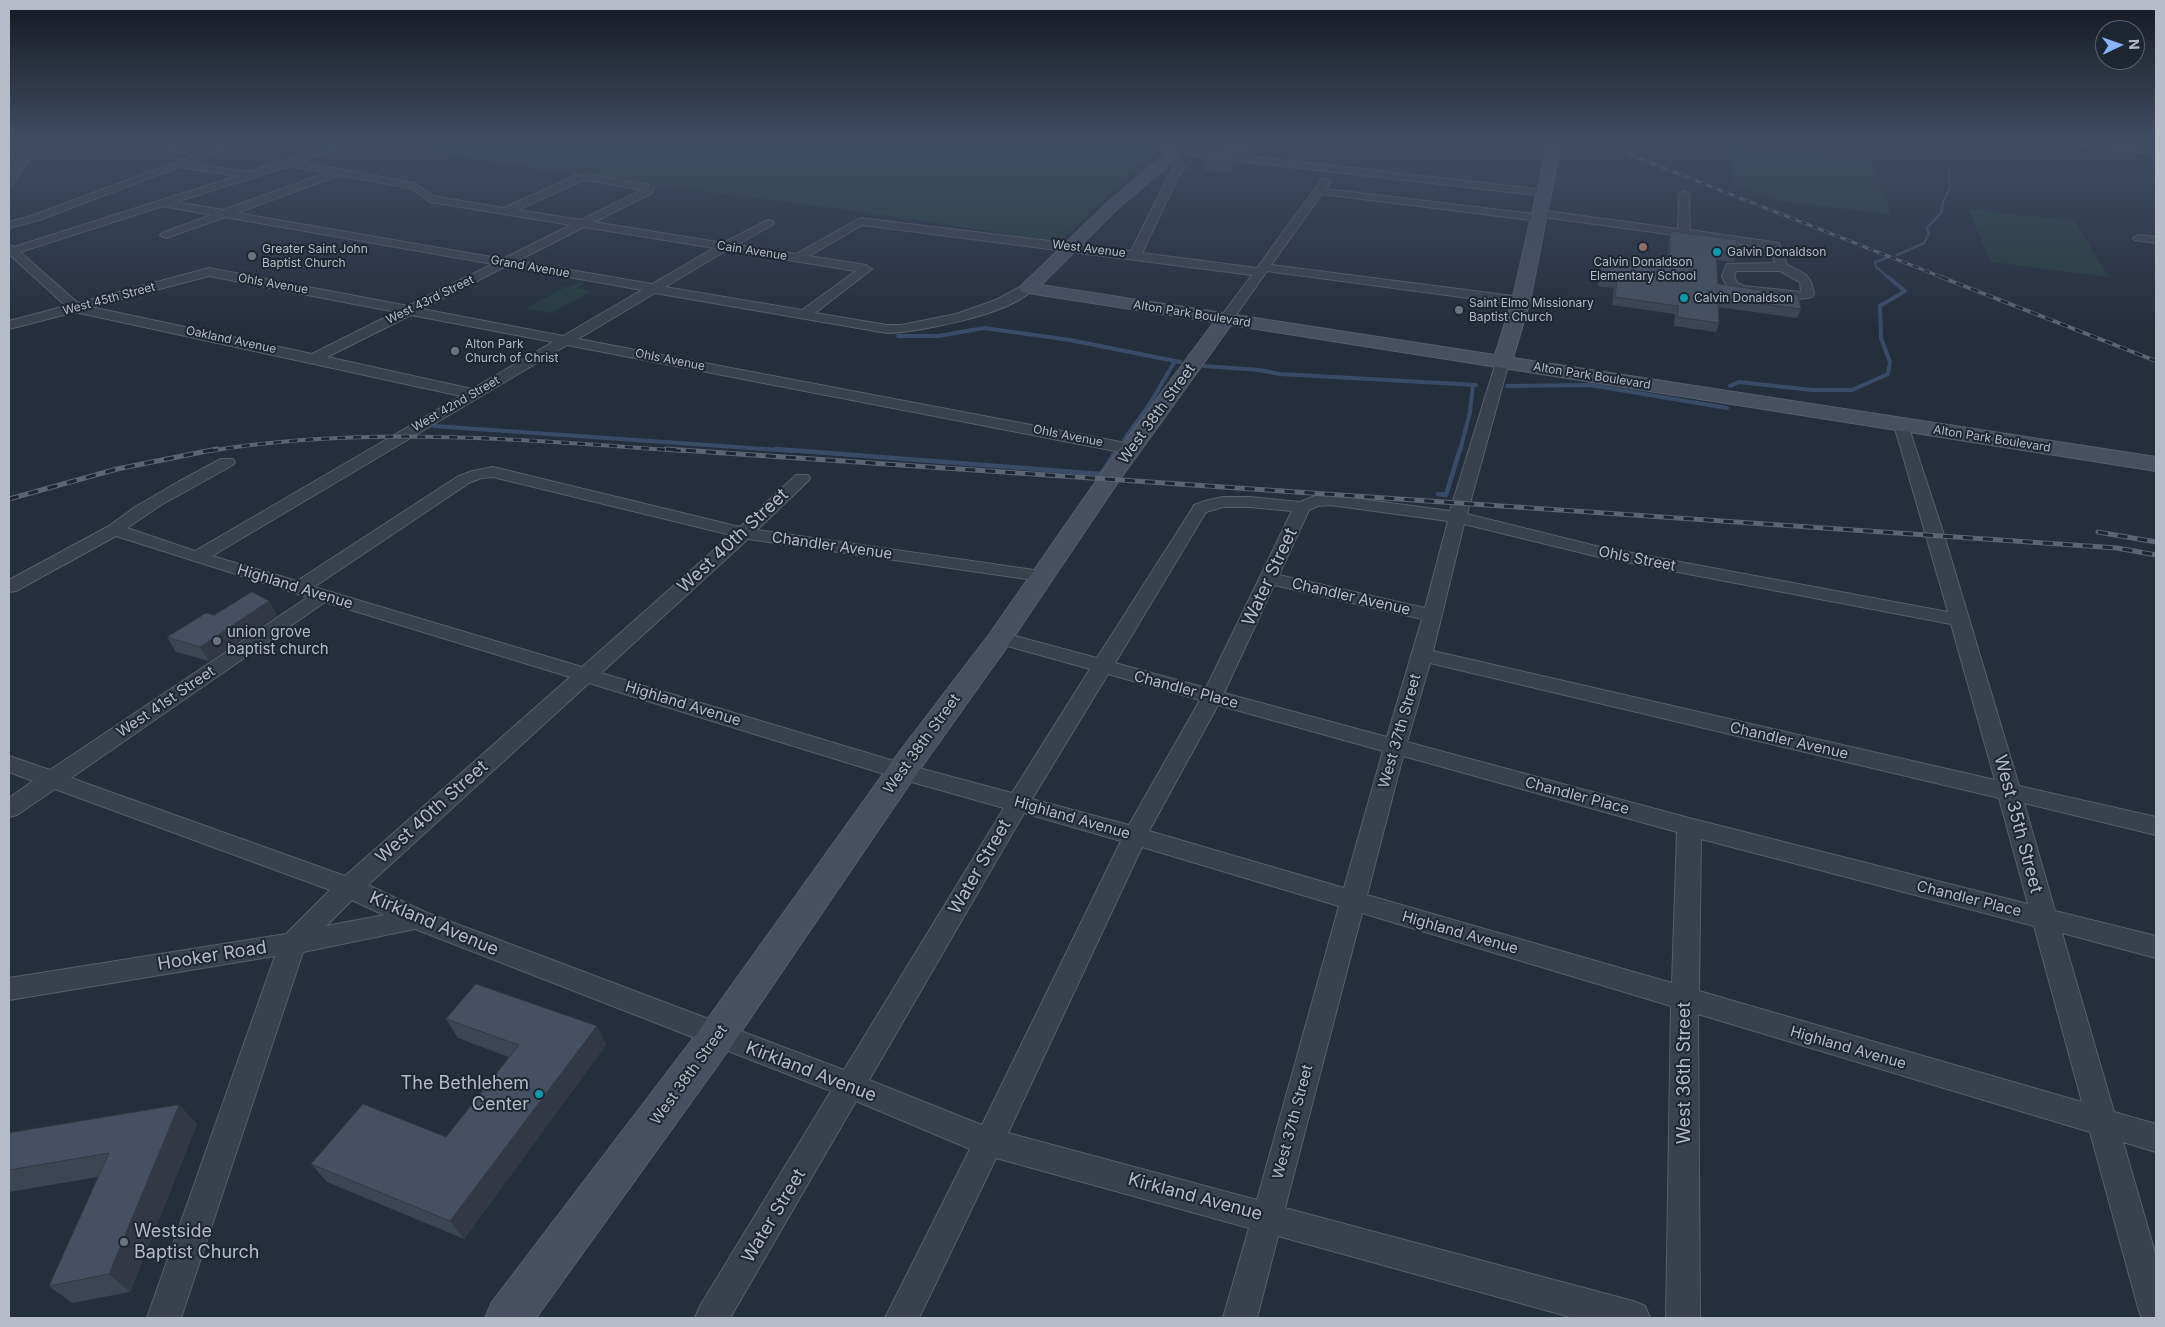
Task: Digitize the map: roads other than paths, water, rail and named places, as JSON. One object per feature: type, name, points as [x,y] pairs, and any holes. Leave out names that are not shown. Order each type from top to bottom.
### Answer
[{"type":"main road","points":[[1028,288],[1113,205]]},
{"type":"main road","name":"West 37th Street","points":[[1502,362],[1521,301],[1542,205]]},
{"type":"main road","name":"Alton Park Boulevard","points":[[1028,288],[2156,464]]},
{"type":"main road","name":"West 38th Street","points":[[508,1318],[717,1036],[902,771],[1000,638],[1131,448],[1226,319]]},
{"type":"street","points":[[9,225],[70,205]]},
{"type":"street","points":[[10,249],[155,205]]},
{"type":"street","name":"Grand Avenue","points":[[171,205],[652,289],[900,330],[921,327],[995,306],[1011,300],[1028,288]]},
{"type":"street","points":[[166,235],[249,205]]},
{"type":"street","name":"Cain Avenue","points":[[464,205],[866,269],[804,315]]},
{"type":"street","name":"West 43rd Street","points":[[506,211],[519,205]]},
{"type":"street","name":"West 43rd Street","points":[[314,358],[621,205]]},
{"type":"street","points":[[1135,255],[1160,205]]},
{"type":"street","name":"West 38th Street","points":[[1226,319],[1308,205]]},
{"type":"street","points":[[1441,205],[1684,231],[1775,245],[1782,267],[1800,276],[1806,282],[1808,294],[1792,296],[1742,289],[1732,285],[1728,276],[1731,267],[1782,267]]},
{"type":"street","points":[[1684,205],[1684,231]]},
{"type":"street","name":"West Avenue","points":[[798,258],[860,221],[1521,301]]},
{"type":"street","name":"West 42nd Street","points":[[197,557],[652,289],[768,223]]},
{"type":"street","points":[[2138,238],[2156,240]]},
{"type":"street","name":"Oakland Avenue","points":[[10,249],[76,308],[314,358],[473,394]]},
{"type":"street","name":"West 45th Street","points":[[9,326],[209,272]]},
{"type":"street","name":"Ohls Avenue","points":[[209,272],[412,309],[1131,448]]},
{"type":"street","name":"West 37th Street","points":[[1240,1318],[1395,747],[1422,655],[1457,517],[1502,362]]},
{"type":"street","name":"West 35th Street","points":[[1902,425],[2010,792],[2101,1122],[2156,1311]]},
{"type":"street","points":[[9,587],[115,530],[130,517],[155,501],[227,462]]},
{"type":"street","name":"Chandler Avenue","points":[[300,588],[463,480],[478,474],[492,472],[744,533],[1041,576]]},
{"type":"street","name":"West 40th Street","points":[[164,1318],[293,942],[349,887],[744,533],[802,478]]},
{"type":"street","name":"Water Street","points":[[712,1318],[852,1086],[1018,803],[1200,509],[1207,504],[1225,500],[1308,504],[1212,697],[1135,836],[989,1142],[902,1318]]},
{"type":"street","name":"Ohls Street","points":[[1308,504],[1346,502],[1457,517],[1504,527],[1599,552],[1959,620]]},
{"type":"street","name":"Highland Avenue","points":[[115,530],[322,596],[586,674],[902,771],[1135,836],[2156,1138]]},
{"type":"street","name":"Chandler Avenue","points":[[1270,579],[1432,615]]},
{"type":"street","name":"West 41st Street","points":[[9,809],[322,596]]},
{"type":"street","name":"Chandler Place","points":[[1000,638],[1689,827],[2156,947]]},
{"type":"street","name":"Chandler Avenue","points":[[1422,655],[2156,826]]},
{"type":"street","name":"Kirkland Avenue","points":[[9,764],[51,781],[349,887],[416,919],[717,1036],[852,1086],[989,1142],[1633,1318]]},
{"type":"street","name":"West 36th Street","points":[[1683,1318],[1685,999],[1689,827]]},
{"type":"street","name":"Hooker Road","points":[[9,989],[293,942],[416,919]]},
{"type":"waterway","points":[[1897,255],[1924,243],[1929,234],[1927,228],[1941,213],[1942,205]]},
{"type":"waterway","points":[[1889,257],[1875,262],[1876,267],[1889,278]]},
{"type":"waterway","points":[[1730,386],[1739,382],[1812,390],[1852,390],[1888,374],[1890,362],[1881,338],[1880,306],[1905,291],[1888,277]]},
{"type":"waterway","points":[[898,336],[938,336],[984,328],[1070,340],[1175,361]]},
{"type":"waterway","points":[[1124,440],[1151,402],[1175,361]]},
{"type":"waterway","points":[[1175,361],[1180,362]]},
{"type":"waterway","points":[[1204,366],[1259,370],[1280,374],[1476,385]]},
{"type":"waterway","points":[[1460,451],[1470,412],[1473,385]]},
{"type":"waterway","points":[[1507,386],[1590,385],[1727,408]]},
{"type":"waterway","points":[[434,426],[793,451]]},
{"type":"waterway","points":[[776,449],[1101,474],[1114,454]]},
{"type":"waterway","points":[[1438,494],[1446,495],[1460,449]]},
{"type":"railway","points":[[1758,205],[1944,278]]},
{"type":"railway","points":[[1941,277],[2156,361]]},
{"type":"railway","points":[[210,451],[328,438],[387,437],[506,439],[684,451]]},
{"type":"railway","points":[[9,499],[117,469],[217,449]]},
{"type":"railway","points":[[666,449],[2117,548],[2156,555]]},
{"type":"railway","points":[[2098,532],[2156,542]]},
{"type":"place","name":"Calvin Donaldson Elementary School","points":[[1643,247]]},
{"type":"place","name":"Galvin Donaldson","points":[[1717,252]]},
{"type":"place","name":"Greater Saint John Baptist Church","points":[[252,256]]},
{"type":"place","name":"Calvin Donaldson","points":[[1684,298]]},
{"type":"place","name":"Saint Elmo Missionary Baptist Church","points":[[1459,310]]},
{"type":"place","name":"Alton Park Church of Christ","points":[[455,351]]},
{"type":"place","name":"union grove baptist church","points":[[217,641]]},
{"type":"place","name":"The Bethlehem Center","points":[[539,1094]]},
{"type":"place","name":"Westside Baptist Church","points":[[124,1242]]}]
